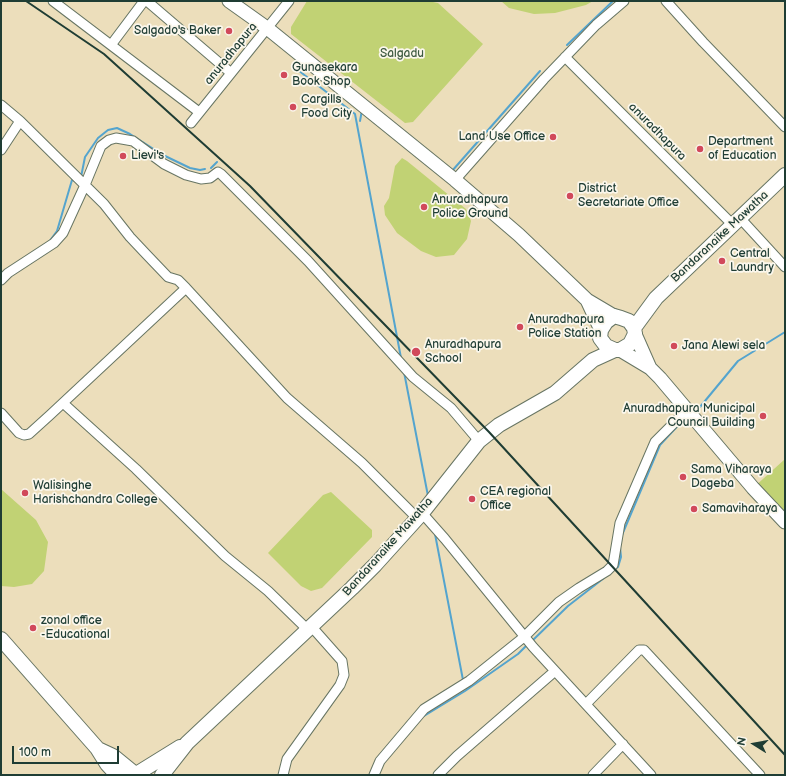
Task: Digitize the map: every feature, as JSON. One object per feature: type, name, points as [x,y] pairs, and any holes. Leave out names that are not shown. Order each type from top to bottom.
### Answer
[{"type":"highway","name":"Bandaranaike Mawatha","points":[[634,331],[656,298],[785,176]]},
{"type":"highway","name":"Bandaranaike Mawatha","points":[[618,317],[656,298]]},
{"type":"highway","points":[[593,360],[601,334],[606,322],[618,317],[629,321],[634,331],[630,344],[617,350],[606,346],[601,334]]},
{"type":"highway","name":"Bandaranaike Mawatha","points":[[162,775],[188,743],[375,565],[419,515],[479,441],[499,425],[555,393],[593,360],[617,350]]},
{"type":"highway","points":[[1,639],[97,748],[107,764],[117,775]]},
{"type":"highway","name":"Bandaranaike Mawatha","points":[[138,774],[188,743]]},
{"type":"highway","points":[[97,748],[113,756],[138,774]]},
{"type":"main road","points":[[229,1],[267,28],[455,180],[519,234],[588,300],[618,317]]},
{"type":"main road","points":[[588,300],[601,334]]},
{"type":"main road","points":[[634,331],[650,368]]},
{"type":"main road","points":[[617,350],[650,368],[688,409],[753,488],[785,522]]},
{"type":"street","points":[[53,1],[199,112]]},
{"type":"street","points":[[111,45],[146,1],[231,73]]},
{"type":"street","name":"anuradhapura","points":[[191,123],[289,1]]},
{"type":"street","points":[[455,180],[565,57],[596,25],[624,1]]},
{"type":"street","points":[[666,1],[703,42],[785,127]]},
{"type":"street","name":"anuradhapura","points":[[565,57],[736,222],[785,267]]},
{"type":"street","points":[[1,105],[20,121],[85,184],[104,204],[130,237],[168,277],[178,280],[186,288],[287,398],[419,515],[528,641],[651,775]]},
{"type":"street","points":[[1,150],[20,121]]},
{"type":"street","points":[[1,280],[8,273],[54,243],[63,233],[101,146],[109,140],[116,138],[133,141],[164,164],[186,175],[201,179],[210,178],[218,172],[308,261],[413,377],[451,408],[479,441]]},
{"type":"street","points":[[1,413],[19,433],[24,435],[29,434],[186,288]]},
{"type":"street","points":[[63,403],[136,470],[225,556],[268,591],[309,628],[342,661],[344,675],[340,686],[287,758],[283,775]]},
{"type":"street","points":[[374,775],[380,761],[424,709],[528,641],[559,602],[607,571],[613,565],[620,523],[655,442],[688,409]]},
{"type":"street","points":[[586,704],[639,650],[644,650],[760,775]]},
{"type":"street","points":[[438,775],[457,756],[555,671]]},
{"type":"street","points":[[593,775],[623,744]]},
{"type":"green space","name":"Salgadu","points":[[307,1],[428,1],[438,3],[483,44],[413,122],[405,123],[291,34],[291,27]]},
{"type":"green space","points":[[501,1],[593,1],[586,5],[555,13],[534,14],[509,8]]},
{"type":"green space","name":"Anuradhapura Police Ground","points":[[402,158],[466,209],[471,221],[467,239],[454,255],[436,257],[421,251],[397,233],[385,215],[384,206],[389,198],[395,166]]},
{"type":"green space","points":[[785,459],[785,522],[753,488]]},
{"type":"green space","points":[[1,489],[36,520],[48,542],[44,571],[32,584],[14,587],[1,586]]},
{"type":"green space","points":[[331,492],[372,530],[372,537],[322,588],[311,591],[301,586],[268,553],[323,495]]},
{"type":"waterway","points":[[567,45],[613,1]]},
{"type":"waterway","points":[[294,67],[355,114],[401,358]]},
{"type":"waterway","points":[[452,171],[540,71]]},
{"type":"waterway","points":[[360,121],[362,110]]},
{"type":"waterway","points":[[81,177],[85,157],[98,138],[108,130],[117,128],[130,134],[163,155],[190,168],[200,170],[205,169]]},
{"type":"waterway","points":[[211,168],[217,162]]},
{"type":"waterway","points":[[49,242],[57,231],[72,180],[76,181]]},
{"type":"waterway","points":[[695,411],[738,361],[785,332]]},
{"type":"waterway","points":[[404,372],[428,496]]},
{"type":"waterway","points":[[622,535],[660,445],[683,420]]},
{"type":"waterway","points":[[435,534],[463,680]]},
{"type":"waterway","points":[[615,569],[618,567],[621,557],[620,547]]},
{"type":"waterway","points":[[532,641],[568,606],[604,578]]},
{"type":"waterway","points":[[424,716],[465,691],[518,654],[527,645]]},
{"type":"railway","points":[[26,1],[104,54],[250,186],[489,432],[785,755]]},
{"type":"place","name":"Salgado's Baker","points":[[229,31]]},
{"type":"place","name":"Gunasekara Book Shop","points":[[284,75]]},
{"type":"place","name":"Cargills Food City","points":[[293,107]]},
{"type":"place","name":"Land Use Office","points":[[553,137]]},
{"type":"place","name":"Department of Education","points":[[700,149]]},
{"type":"place","name":"Lievi's","points":[[123,156]]},
{"type":"place","name":"District Secretariate Office","points":[[570,196]]},
{"type":"place","name":"Anuradhapura Police Ground","points":[[424,207]]},
{"type":"place","name":"Central Laundry","points":[[722,261]]},
{"type":"place","name":"Anuradhapura Police Station","points":[[520,327]]},
{"type":"place","name":"Jana Alewi sela","points":[[674,346]]},
{"type":"place","name":"Anuradhapura School","points":[[416,352]]},
{"type":"place","name":"Anuradhapura Municipal Council Building","points":[[763,416]]},
{"type":"place","name":"Sama Viharaya Dageba","points":[[683,477]]},
{"type":"place","name":"Walisinghe Harishchandra College","points":[[25,493]]},
{"type":"place","name":"CEA regional Office","points":[[472,499]]},
{"type":"place","name":"Samaviharaya","points":[[694,509]]},
{"type":"place","name":"zonal office -Educational","points":[[33,628]]}]
